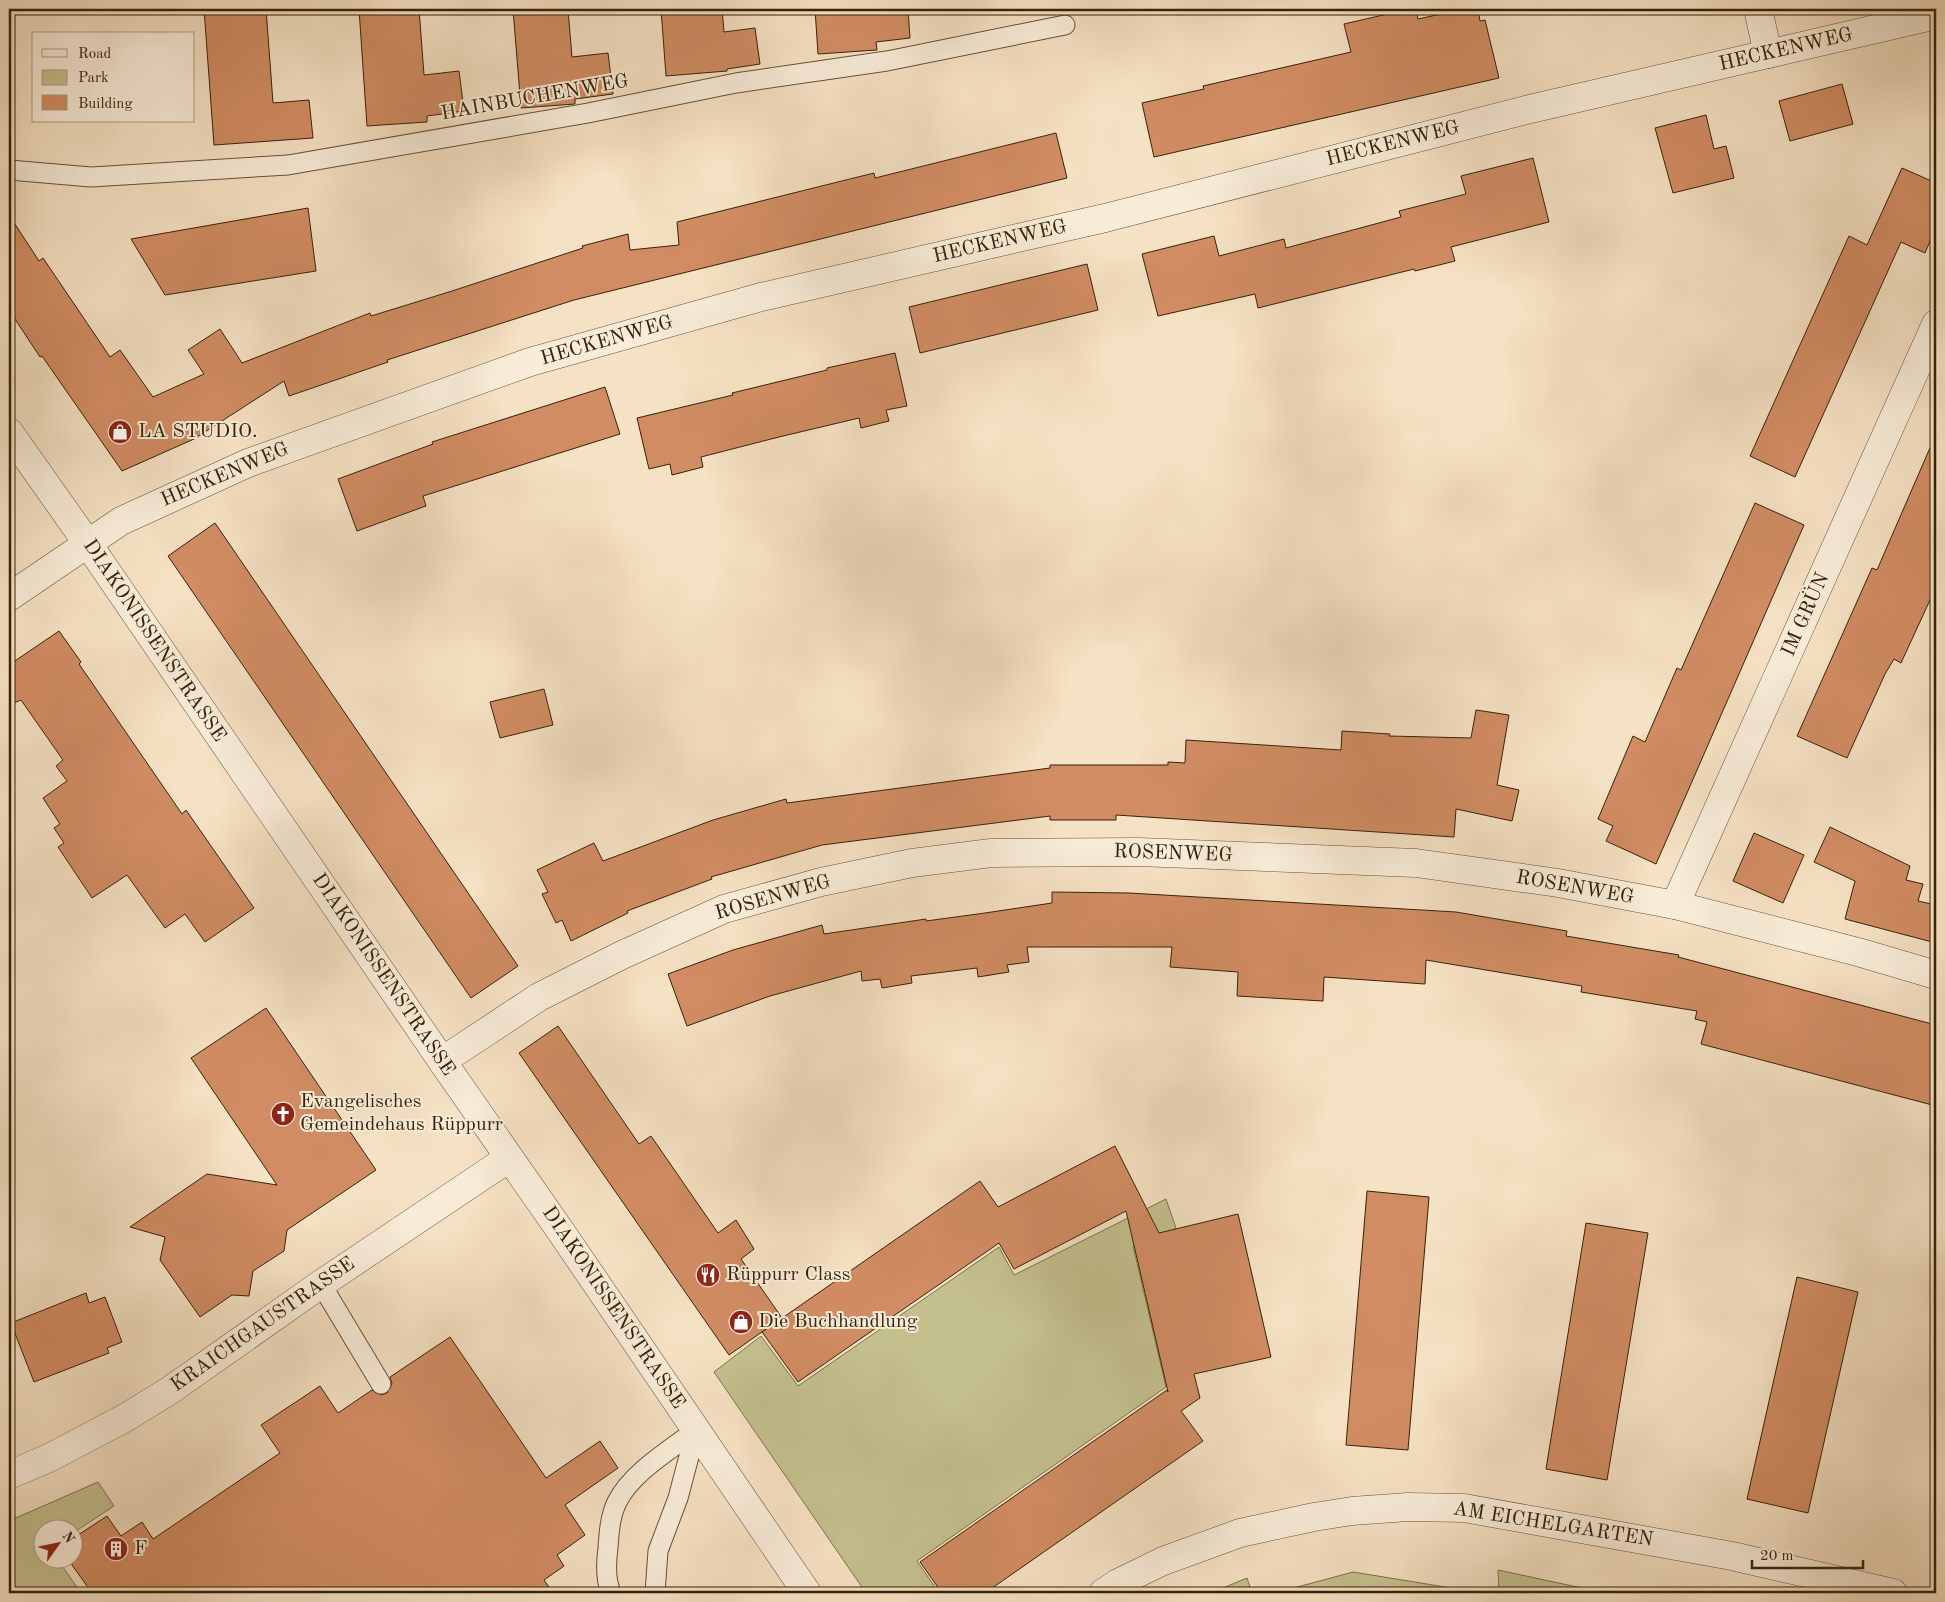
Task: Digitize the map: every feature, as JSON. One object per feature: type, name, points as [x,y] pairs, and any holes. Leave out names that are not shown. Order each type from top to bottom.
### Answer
[{"type":"street","points":[[1758,9],[1768,54]]},
{"type":"street","name":"HECKENWEG","points":[[9,597],[121,520],[278,451],[530,362],[761,297],[1112,216],[1521,112],[1936,15]]},
{"type":"street","name":"IM GRÜN","points":[[1675,905],[1936,324]]},
{"type":"street","name":"DIAKONISSENSTRASSE","points":[[9,432],[88,544],[807,1593]]},
{"type":"street","name":"ROSENWEG","points":[[442,1062],[539,997],[622,955],[724,909],[820,882],[931,860],[991,853],[1139,852],[1416,863],[1558,883],[1675,905],[1858,952],[1936,975]]},
{"type":"street","name":"KRAICHGAUSTRASSE","points":[[9,1475],[49,1458],[132,1414],[169,1391],[321,1284],[509,1158]]},
{"type":"street","name":"AM EICHELGARTEN","points":[[1103,1593],[1118,1583],[1163,1561],[1240,1533],[1352,1511],[1408,1507],[1473,1509],[1732,1556],[1893,1593]]},
{"type":"lane","name":"HAINBUCHENWEG","points":[[9,170],[91,177],[288,165],[588,113],[736,83],[886,61],[1065,25]]},
{"type":"lane","points":[[321,1284],[381,1384]]},
{"type":"lane","points":[[611,1593],[608,1586],[606,1562],[612,1520],[617,1503],[633,1479],[696,1430]]},
{"type":"lane","points":[[655,1593],[658,1551],[678,1498],[696,1430]]},
{"type":"green space","points":[[1166,1199],[1176,1228],[1167,1235],[1133,1246],[1166,1387],[917,1561],[939,1593],[866,1593],[714,1372],[761,1336],[798,1386],[999,1247],[1014,1275]]},
{"type":"green space","points":[[98,1482],[114,1506],[82,1527],[82,1520],[32,1520],[32,1570],[65,1570],[81,1593],[9,1593],[9,1521]]},
{"type":"green space","points":[[1498,1570],[1605,1593],[1499,1593]]},
{"type":"green space","points":[[1353,1572],[1482,1593],[1275,1593]]},
{"type":"green space","points":[[1247,1578],[1252,1593],[1211,1593]]},
{"type":"building","points":[[204,9],[266,9],[273,103],[309,100],[313,138],[214,145]]},
{"type":"building","points":[[359,9],[419,9],[424,75],[459,71],[464,111],[427,116],[427,122],[367,126]]},
{"type":"building","points":[[513,9],[568,9],[572,57],[608,53],[613,94],[575,99],[575,104],[521,108]]},
{"type":"building","points":[[661,9],[722,9],[724,32],[755,28],[760,64],[727,69],[727,71],[666,76]]},
{"type":"building","points":[[815,9],[908,9],[910,38],[876,42],[877,50],[818,54]]},
{"type":"building","points":[[1416,9],[1418,19],[1464,9],[1478,9],[1480,21],[1485,20],[1499,78],[1154,157],[1142,103],[1204,89],[1203,86],[1351,52],[1344,24]]},
{"type":"building","points":[[1842,84],[1853,124],[1790,141],[1779,101]]},
{"type":"building","points":[[1706,115],[1714,149],[1726,146],[1734,178],[1673,193],[1655,128]]},
{"type":"building","points":[[1056,133],[1067,178],[574,300],[387,360],[388,362],[289,396],[284,381],[194,439],[122,471],[42,356],[40,357],[9,310],[9,215],[39,261],[43,258],[110,357],[120,350],[153,397],[204,374],[188,350],[220,329],[242,363],[370,313],[371,316],[452,291],[583,248],[582,246],[628,234],[630,250],[679,245],[677,222],[874,173],[875,178]]},
{"type":"building","points":[[1533,158],[1549,222],[1451,247],[1455,261],[1415,271],[1414,269],[1258,308],[1255,294],[1158,316],[1142,254],[1214,236],[1219,256],[1284,239],[1286,248],[1401,217],[1399,211],[1466,194],[1461,176]]},
{"type":"building","points":[[1902,168],[1936,183],[1936,227],[1925,253],[1901,242],[1795,477],[1750,456],[1849,236],[1867,245]]},
{"type":"building","points":[[308,208],[316,271],[165,295],[131,239]]},
{"type":"building","points":[[1087,264],[1098,310],[920,353],[909,307]]},
{"type":"building","points":[[895,353],[907,406],[886,410],[889,421],[861,428],[859,418],[779,437],[701,457],[703,467],[672,475],[670,464],[649,469],[637,418],[733,395],[732,393],[827,370],[827,368]]},
{"type":"building","points":[[605,387],[620,434],[423,496],[426,506],[357,531],[338,479],[433,444],[432,442]]},
{"type":"building","points":[[1936,434],[1936,587],[1901,663],[1894,659],[1885,674],[1847,758],[1797,736],[1872,568],[1877,570]]},
{"type":"building","points":[[1755,503],[1804,525],[1656,864],[1606,841],[1613,826],[1598,819],[1633,736],[1645,742],[1677,668],[1681,670]]},
{"type":"building","points":[[215,523],[518,966],[471,998],[168,556]]},
{"type":"building","points":[[59,631],[81,662],[79,664],[182,814],[186,810],[254,908],[205,942],[185,914],[165,928],[127,875],[92,898],[58,847],[64,843],[54,828],[60,824],[43,798],[67,781],[56,766],[63,760],[21,700],[9,705],[9,665]]},
{"type":"building","points":[[544,689],[553,725],[500,738],[490,702]]},
{"type":"building","points":[[1476,710],[1509,715],[1497,785],[1519,790],[1512,821],[1456,809],[1454,837],[1116,815],[1116,820],[1050,820],[1050,816],[822,845],[711,877],[712,879],[627,911],[628,913],[571,941],[562,920],[556,923],[542,894],[548,892],[537,870],[594,843],[603,861],[713,820],[786,799],[787,803],[1050,768],[1050,765],[1168,765],[1168,762],[1185,763],[1186,740],[1341,750],[1342,731],[1390,734],[1389,736],[1471,738]]},
{"type":"building","points":[[1830,827],[1910,866],[1906,880],[1923,884],[1918,901],[1936,905],[1936,943],[1845,919],[1855,881],[1814,862]]},
{"type":"building","points":[[1754,833],[1804,855],[1783,903],[1733,881]]},
{"type":"building","points":[[1052,892],[1129,893],[1456,912],[1567,931],[1566,936],[1679,955],[1678,957],[1936,1025],[1936,1106],[1701,1044],[1707,1022],[1695,1019],[1697,1011],[1581,992],[1582,986],[1426,960],[1425,984],[1324,977],[1323,1001],[1237,996],[1238,972],[1170,967],[1172,947],[1027,947],[1029,962],[1007,965],[1009,972],[978,977],[977,968],[911,976],[912,983],[882,988],[880,979],[862,981],[861,971],[770,996],[687,1026],[668,974],[733,950],[822,925],[824,934],[926,919],[926,921],[985,913],[1052,903]]},
{"type":"building","points":[[266,1008],[376,1170],[287,1230],[284,1251],[253,1271],[249,1296],[232,1295],[200,1317],[160,1260],[165,1237],[130,1227],[207,1174],[277,1185],[191,1058]]},
{"type":"building","points":[[558,1026],[639,1144],[651,1136],[718,1233],[736,1220],[754,1249],[741,1259],[782,1318],[729,1355],[519,1053]]},
{"type":"building","points":[[1115,1146],[1159,1233],[1238,1214],[1271,1357],[1194,1374],[1200,1398],[1181,1411],[1203,1441],[985,1593],[942,1593],[920,1562],[1167,1390],[1168,1392],[1126,1211],[1014,1269],[999,1243],[798,1382],[762,1332],[980,1181],[998,1207]]},
{"type":"building","points":[[1367,1191],[1429,1197],[1408,1450],[1346,1445]]},
{"type":"building","points":[[1586,1223],[1648,1233],[1607,1480],[1546,1469]]},
{"type":"building","points":[[1797,1277],[1858,1292],[1808,1513],[1747,1499]]},
{"type":"building","points":[[86,1293],[89,1303],[105,1297],[122,1342],[107,1348],[109,1353],[34,1382],[11,1323]]},
{"type":"building","points":[[450,1337],[546,1478],[600,1441],[618,1468],[565,1505],[585,1535],[557,1555],[564,1566],[544,1580],[553,1593],[92,1593],[76,1570],[82,1570],[82,1532],[107,1516],[121,1536],[142,1522],[153,1539],[280,1453],[261,1425],[320,1386],[338,1413],[372,1390],[381,1395],[387,1393],[392,1384],[390,1377]]},
{"type":"place","name":"LA STUDIO.","points":[[120,432]]},
{"type":"place","name":"Evangelisches Gemeindehaus Rüppurr","points":[[283,1114]]},
{"type":"place","name":"Rüppurr Class","points":[[708,1275]]},
{"type":"place","name":"Die Buchhandlung","points":[[741,1322]]},
{"type":"place","name":"F","points":[[116,1549]]}]
